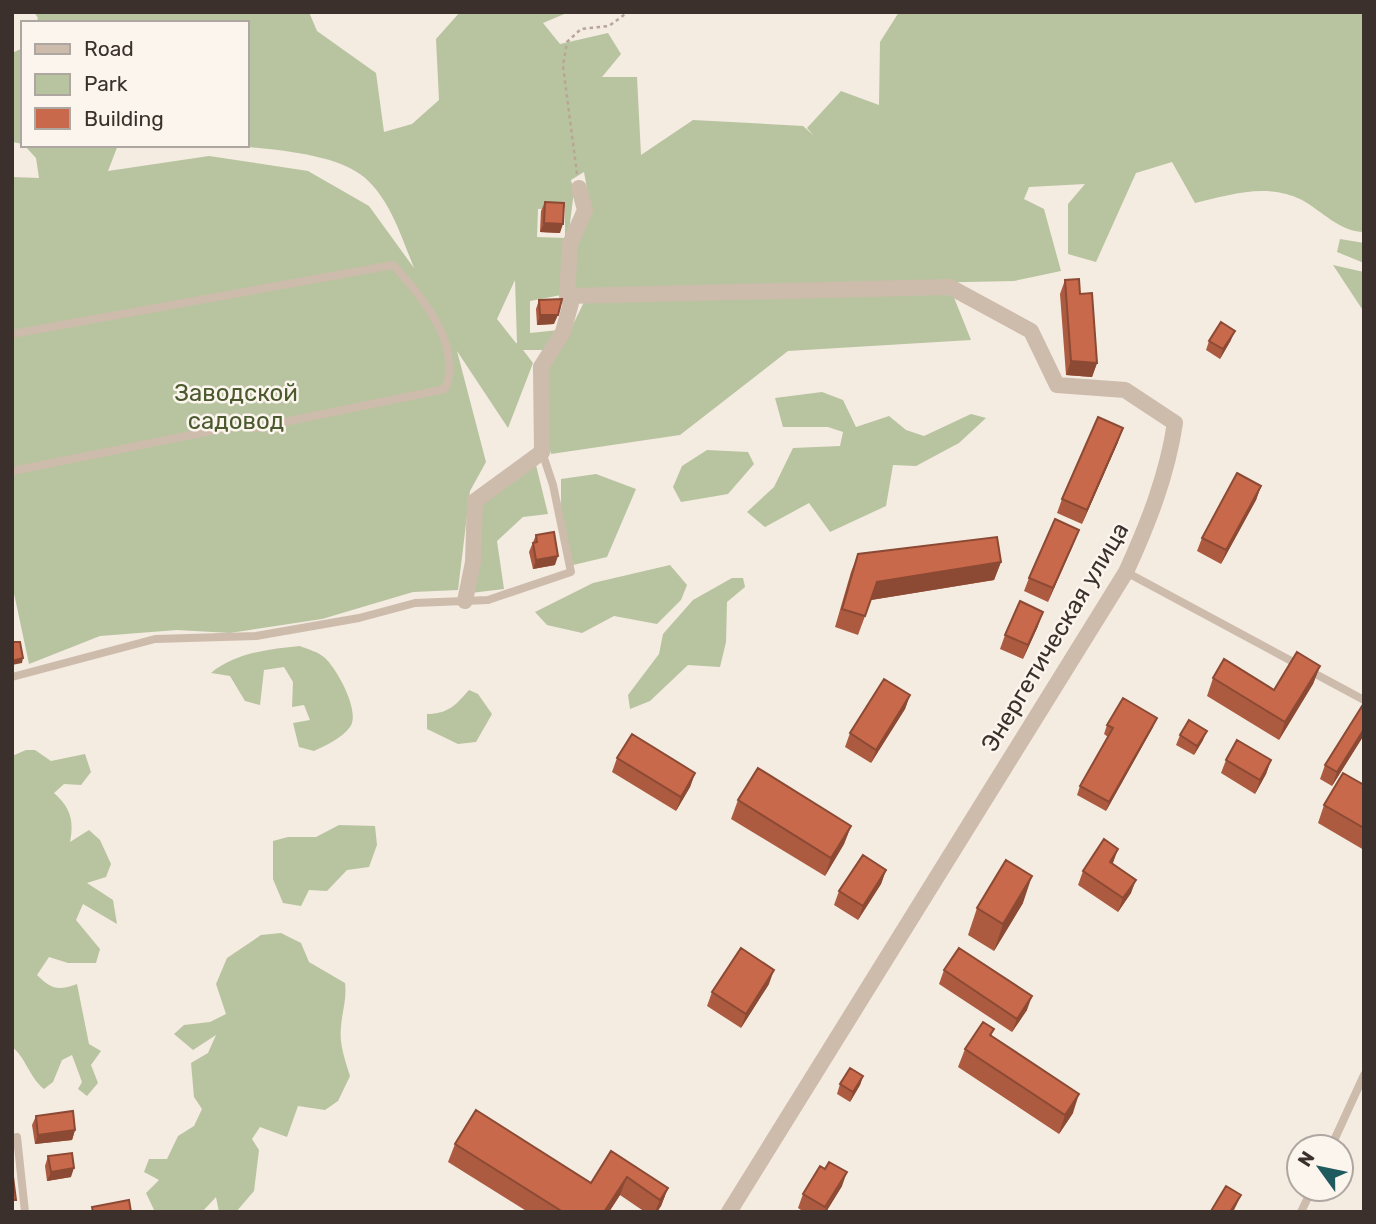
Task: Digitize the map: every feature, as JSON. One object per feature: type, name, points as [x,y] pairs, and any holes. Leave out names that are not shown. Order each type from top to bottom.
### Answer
[{"type":"street","points":[[465,601],[473,562],[475,501],[542,452],[541,367],[563,332],[571,303],[567,296],[570,244],[585,210],[579,188]]},
{"type":"street","name":"Энергетическая улица","points":[[567,296],[950,287],[1031,331],[1057,385],[1125,390],[1175,423],[1170,457],[1150,521],[1126,572],[729,1212]]},
{"type":"lane","points":[[12,334],[393,265],[416,290],[447,344],[450,377],[445,388],[255,428],[241,425],[12,471]]},
{"type":"lane","points":[[12,677],[155,639],[256,636],[359,618],[415,603],[488,600],[571,572],[553,485],[542,452]]},
{"type":"lane","points":[[1126,572],[1364,699]]},
{"type":"lane","points":[[1337,1133],[1364,1075]]},
{"type":"lane","points":[[17,1138],[24,1212]]},
{"type":"path","points":[[579,188],[563,66],[567,42],[581,29],[609,26],[628,12]]},
{"type":"green space","name":"Заводской садовод","points":[[34,12],[309,12],[317,31],[376,73],[384,132],[412,124],[439,100],[436,39],[460,12],[569,12],[543,23],[560,44],[608,33],[621,54],[602,77],[637,77],[641,155],[693,120],[803,126],[813,135],[807,128],[841,91],[879,105],[880,42],[899,12],[1364,12],[1364,232],[1347,229],[1302,200],[1275,192],[1248,192],[1195,203],[1172,162],[1136,173],[1096,262],[1068,254],[1068,204],[1085,184],[1029,187],[1024,199],[1044,209],[1061,271],[1014,281],[573,290],[577,232],[591,211],[584,172],[571,180],[574,191],[561,295],[530,301],[530,333],[559,330],[545,350],[523,350],[533,363],[508,428],[457,351],[486,462],[470,491],[458,590],[413,592],[322,619],[230,633],[177,630],[100,636],[29,664],[12,584],[12,177],[39,178],[36,158],[26,147],[117,147],[108,171],[209,156],[308,171],[369,206],[414,268],[388,208],[364,177],[335,162],[317,157],[248,147],[248,21],[37,21]],"holes":[[[565,208],[565,238],[537,237],[538,209]],[[515,280],[517,343],[497,319]]]},
{"type":"green space","points":[[21,49],[21,144],[12,142],[12,53]]},
{"type":"green space","points":[[1340,239],[1364,243],[1364,263],[1337,252]]},
{"type":"green space","points":[[1333,265],[1364,272],[1364,312]]},
{"type":"green space","points":[[951,290],[971,340],[788,351],[680,435],[551,454],[543,424],[544,376],[584,302]]},
{"type":"green space","points":[[822,392],[843,400],[856,427],[889,416],[906,430],[924,436],[971,414],[986,418],[959,443],[916,466],[893,465],[886,506],[830,532],[809,503],[765,527],[747,512],[774,487],[793,448],[840,446],[843,432],[828,427],[783,427],[775,398]]},
{"type":"green space","points":[[707,450],[748,452],[754,464],[728,494],[681,502],[673,487],[682,466]]},
{"type":"green space","points":[[536,465],[548,514],[523,517],[497,541],[504,589],[471,593],[480,506]]},
{"type":"green space","points":[[596,474],[636,489],[607,557],[573,565],[561,510],[561,479]]},
{"type":"green space","points":[[670,565],[687,585],[681,600],[657,624],[614,616],[582,633],[547,625],[535,612],[593,583]]},
{"type":"green space","points":[[732,578],[743,578],[745,587],[727,602],[726,642],[720,667],[688,665],[650,701],[630,709],[628,695],[659,654],[663,634],[693,600]]},
{"type":"green space","points":[[300,646],[320,654],[330,664],[346,691],[352,711],[353,720],[350,727],[333,741],[314,751],[299,747],[293,723],[310,720],[304,705],[292,707],[293,682],[284,667],[264,670],[260,705],[245,701],[230,676],[211,673],[242,656]]},
{"type":"green space","points":[[469,690],[478,694],[492,714],[476,742],[458,744],[427,729],[427,714],[451,708]]},
{"type":"green space","points":[[26,750],[35,750],[51,761],[85,754],[91,772],[81,785],[64,784],[54,793],[70,815],[70,842],[89,830],[100,840],[111,864],[106,877],[87,883],[113,900],[117,924],[83,904],[76,920],[100,949],[96,963],[68,963],[49,957],[37,975],[55,987],[65,988],[77,984],[89,1044],[101,1051],[91,1065],[98,1083],[87,1096],[78,1089],[82,1082],[72,1055],[62,1060],[53,1082],[44,1089],[12,1047],[12,756]]},
{"type":"green space","points":[[339,825],[375,826],[377,845],[369,867],[347,870],[327,891],[309,890],[301,906],[283,903],[273,879],[273,841],[288,837],[316,837]]},
{"type":"green space","points":[[281,933],[301,943],[309,962],[345,983],[341,1040],[350,1076],[338,1101],[325,1110],[298,1106],[287,1137],[260,1127],[252,1139],[259,1150],[254,1191],[236,1212],[219,1212],[216,1197],[202,1212],[155,1212],[146,1193],[159,1180],[144,1172],[149,1159],[167,1159],[178,1136],[194,1126],[202,1109],[194,1097],[191,1063],[208,1053],[216,1035],[193,1050],[174,1034],[184,1025],[210,1022],[226,1014],[216,984],[227,958],[261,935]]},
{"type":"building","points":[[545,202],[564,203],[563,224],[544,223]]},
{"type":"building","points":[[1079,279],[1080,294],[1092,293],[1097,363],[1071,361],[1065,280]]},
{"type":"building","points":[[562,299],[558,315],[540,315],[539,300]]},
{"type":"building","points":[[1221,322],[1235,331],[1223,349],[1209,341]]},
{"type":"building","points":[[1098,417],[1123,428],[1087,510],[1062,499]]},
{"type":"building","points":[[1237,473],[1261,486],[1226,550],[1202,538]]},
{"type":"building","points":[[1055,519],[1079,530],[1053,588],[1029,578]]},
{"type":"building","points":[[554,532],[558,556],[536,560],[533,543],[537,542],[536,535]]},
{"type":"building","points":[[997,537],[1001,562],[877,582],[865,616],[842,609],[858,554]]},
{"type":"building","points":[[1020,601],[1043,612],[1028,645],[1005,635]]},
{"type":"building","points":[[12,642],[20,642],[23,658],[12,661]]},
{"type":"building","points":[[1297,652],[1320,666],[1285,722],[1213,678],[1224,659],[1274,690]]},
{"type":"building","points":[[884,679],[910,695],[876,750],[850,733]]},
{"type":"building","points":[[1123,698],[1157,718],[1109,802],[1080,786],[1113,728],[1107,725]]},
{"type":"building","points":[[1364,703],[1364,729],[1337,772],[1325,765]]},
{"type":"building","points":[[1189,720],[1207,731],[1197,746],[1180,735]]},
{"type":"building","points":[[632,734],[695,773],[681,797],[617,758]]},
{"type":"building","points":[[1237,740],[1271,760],[1260,780],[1226,760]]},
{"type":"building","points":[[758,768],[851,826],[831,858],[738,800]]},
{"type":"building","points":[[1343,773],[1364,785],[1364,828],[1324,805]]},
{"type":"building","points":[[1104,839],[1118,849],[1110,862],[1136,880],[1123,898],[1083,871]]},
{"type":"building","points":[[863,855],[886,870],[863,906],[839,891]]},
{"type":"building","points":[[1006,860],[1032,876],[1003,924],[977,908]]},
{"type":"building","points":[[741,948],[774,970],[746,1014],[712,992]]},
{"type":"building","points":[[959,948],[1032,996],[1017,1019],[944,970]]},
{"type":"building","points":[[983,1022],[994,1029],[990,1035],[1079,1094],[1065,1115],[965,1049]]},
{"type":"building","points":[[850,1068],[863,1076],[853,1092],[840,1084]]},
{"type":"building","points":[[476,1110],[591,1183],[611,1151],[668,1188],[660,1200],[627,1177],[604,1212],[563,1212],[455,1144]]},
{"type":"building","points":[[73,1111],[75,1130],[38,1135],[36,1116]]},
{"type":"building","points":[[72,1153],[74,1168],[51,1172],[48,1156]]},
{"type":"building","points":[[829,1162],[847,1172],[825,1207],[803,1194],[820,1166],[825,1169]]},
{"type":"building","points":[[12,1169],[16,1200],[12,1200]]},
{"type":"building","points":[[1226,1186],[1241,1195],[1230,1212],[1212,1212],[1211,1211]]},
{"type":"building","points":[[129,1200],[131,1212],[93,1212],[92,1207]]}]
